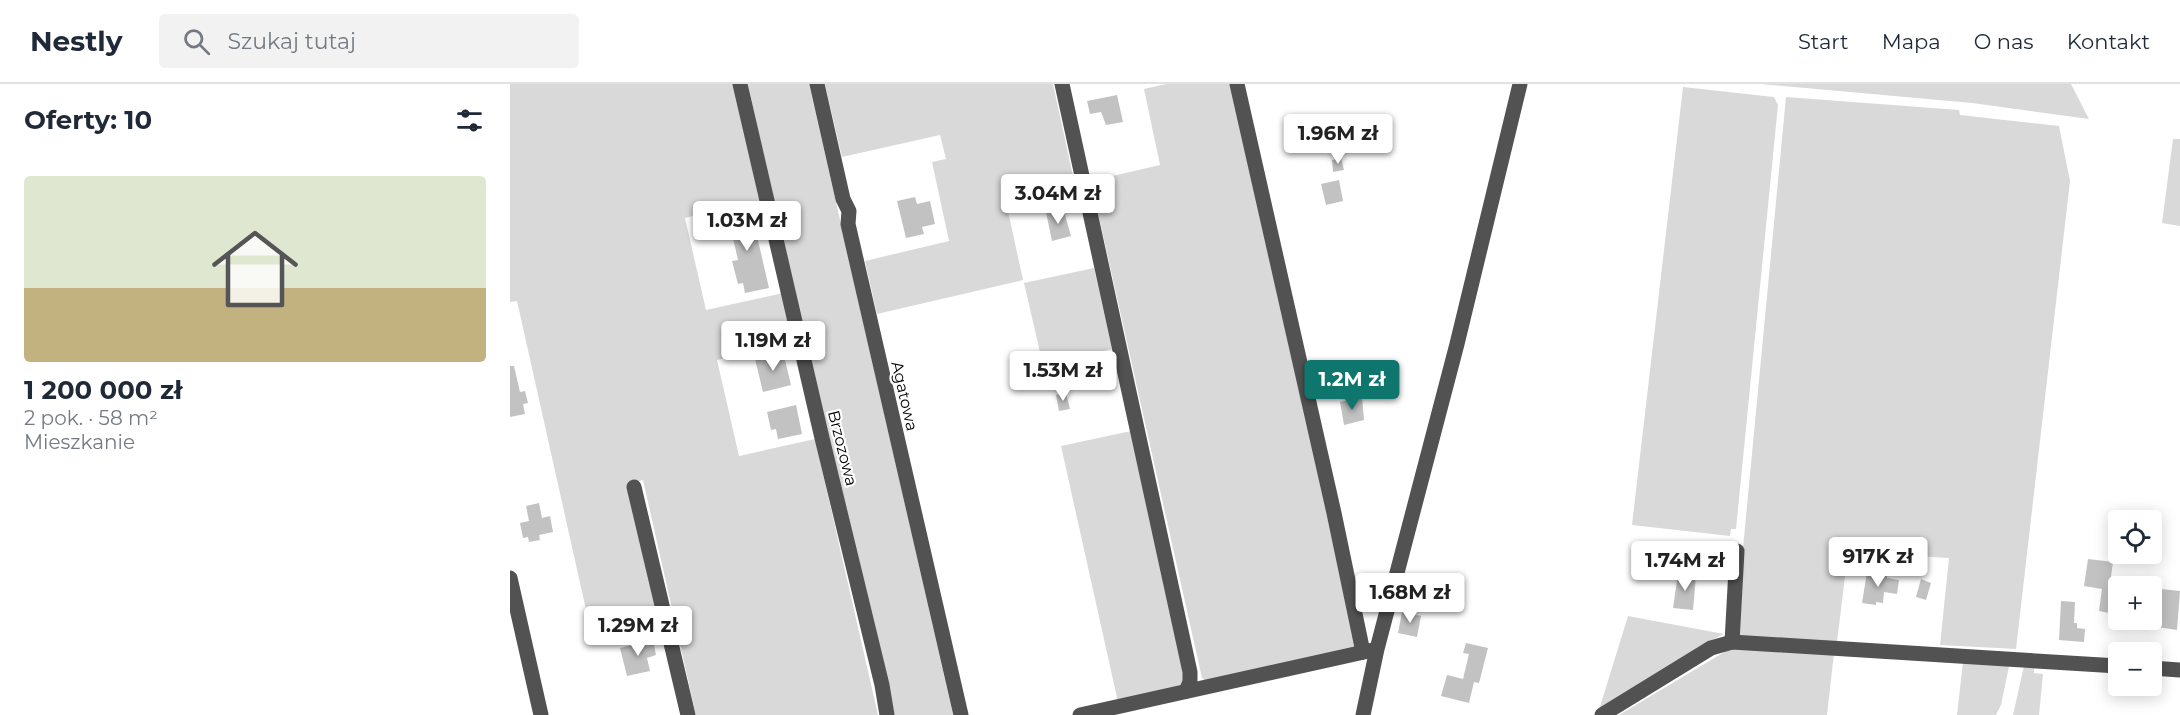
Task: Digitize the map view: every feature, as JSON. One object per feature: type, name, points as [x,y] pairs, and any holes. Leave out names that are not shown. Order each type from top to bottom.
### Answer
[{"type":"street","name":"Brzozowa","points":[[740,84],[770,221],[882,685],[887,715]]},
{"type":"street","name":"Agatowa","points":[[817,84],[843,198],[849,211],[848,224],[871,329],[961,715]]},
{"type":"street","points":[[1062,84],[1190,672],[1190,682],[1186,691]]},
{"type":"street","points":[[1237,84],[1334,513],[1370,651]]},
{"type":"street","points":[[1363,715],[1370,651],[1457,344],[1520,84]]},
{"type":"street","points":[[634,487],[688,715]]},
{"type":"street","points":[[1732,642],[1737,551]]},
{"type":"street","points":[[510,578],[541,715]]},
{"type":"street","points":[[1602,715],[1711,648],[1732,642],[2108,665]]},
{"type":"street","points":[[1080,715],[1370,651]]},
{"type":"street","points":[[2162,669],[2180,670]]},
{"type":"shaded area","points":[[510,84],[735,84],[761,200],[685,218],[706,310],[783,293],[794,343],[717,360],[739,456],[815,439],[878,715],[696,715],[643,480],[628,484],[658,617],[591,632],[517,301],[510,302]]},
{"type":"shaded area","points":[[748,84],[809,84],[953,715],[890,715]]},
{"type":"shaded area","points":[[825,84],[1053,84],[1075,185],[1006,202],[1023,280],[877,314],[865,261],[949,241],[932,162],[946,159],[940,135],[842,157]]},
{"type":"shaded area","points":[[1166,84],[1233,84],[1358,647],[1207,682],[1202,678],[1091,181],[1160,165],[1144,89]]},
{"type":"shaded area","points":[[1761,84],[2071,84],[2089,119],[1972,103]]},
{"type":"shaded area","points":[[1683,87],[1774,97],[1778,105],[1736,529],[1731,529],[1730,536],[1632,525]]},
{"type":"shaded area","points":[[1786,97],[1959,110],[1960,115],[2059,126],[2070,181],[2016,649],[1940,645],[1949,558],[1848,552],[1837,642],[1738,636],[1741,569]]},
{"type":"shaded area","points":[[2173,139],[2180,139],[2180,226],[2162,223]]},
{"type":"shaded area","points":[[1094,268],[1112,349],[1043,365],[1024,283]]},
{"type":"shaded area","points":[[1131,431],[1187,682],[1184,687],[1118,702],[1061,446]]},
{"type":"shaded area","points":[[1628,616],[1724,634],[1698,647],[1671,668],[1599,710]]},
{"type":"shaded area","points":[[1731,648],[1834,653],[1827,715],[1619,715]]},
{"type":"shaded area","points":[[1963,662],[2009,666],[2001,705],[1996,715],[1957,715]]},
{"type":"shaded area","points":[[2024,666],[2034,666],[2034,673],[2043,674],[2039,715],[2013,715]]},
{"type":"building","points":[[1117,95],[1123,122],[1106,125],[1101,112],[1090,114],[1087,101]]},
{"type":"building","points":[[1341,158],[1344,170],[1333,172],[1332,160]]},
{"type":"building","points":[[1339,180],[1343,201],[1326,205],[1321,184]]},
{"type":"building","points":[[915,197],[917,204],[930,201],[935,224],[922,227],[924,234],[906,238],[897,201]]},
{"type":"building","points":[[1063,208],[1071,236],[1052,241],[1046,212]]},
{"type":"building","points":[[751,210],[769,288],[745,293],[743,283],[738,284],[732,261],[738,260],[732,234],[727,235],[723,216]]},
{"type":"building","points":[[783,352],[791,385],[763,392],[755,359]]},
{"type":"building","points":[[510,366],[514,366],[520,392],[525,391],[528,403],[523,404],[525,414],[510,417]]},
{"type":"building","points":[[1066,393],[1070,409],[1059,411],[1056,395]]},
{"type":"building","points":[[1362,397],[1364,420],[1344,425],[1340,402]]},
{"type":"building","points":[[796,405],[802,434],[778,439],[776,429],[771,430],[767,412]]},
{"type":"building","points":[[539,503],[542,518],[550,516],[553,532],[539,535],[540,540],[529,542],[528,537],[523,538],[520,523],[529,521],[526,506]]},
{"type":"building","points":[[2088,559],[2113,564],[2111,576],[2108,576],[2108,613],[2099,611],[2102,589],[2084,586]]},
{"type":"building","points":[[1867,572],[1887,575],[1887,578],[1899,580],[1897,594],[1884,592],[1883,603],[1876,602],[1876,605],[1862,603]]},
{"type":"building","points":[[1678,574],[1696,576],[1693,610],[1673,608]]},
{"type":"building","points":[[1921,579],[1931,583],[1926,600],[1916,597]]},
{"type":"building","points":[[2162,589],[2180,591],[2177,630],[2162,628]]},
{"type":"building","points":[[2061,601],[2075,602],[2074,623],[2077,623],[2077,628],[2085,629],[2084,642],[2059,640]]},
{"type":"building","points":[[1402,612],[1421,616],[1417,637],[1398,633]]},
{"type":"building","points":[[653,640],[656,655],[647,658],[650,671],[627,676],[620,648]]},
{"type":"building","points":[[1466,643],[1488,648],[1479,683],[1474,682],[1469,703],[1441,696],[1447,675],[1463,679],[1469,654],[1463,653]]}]
